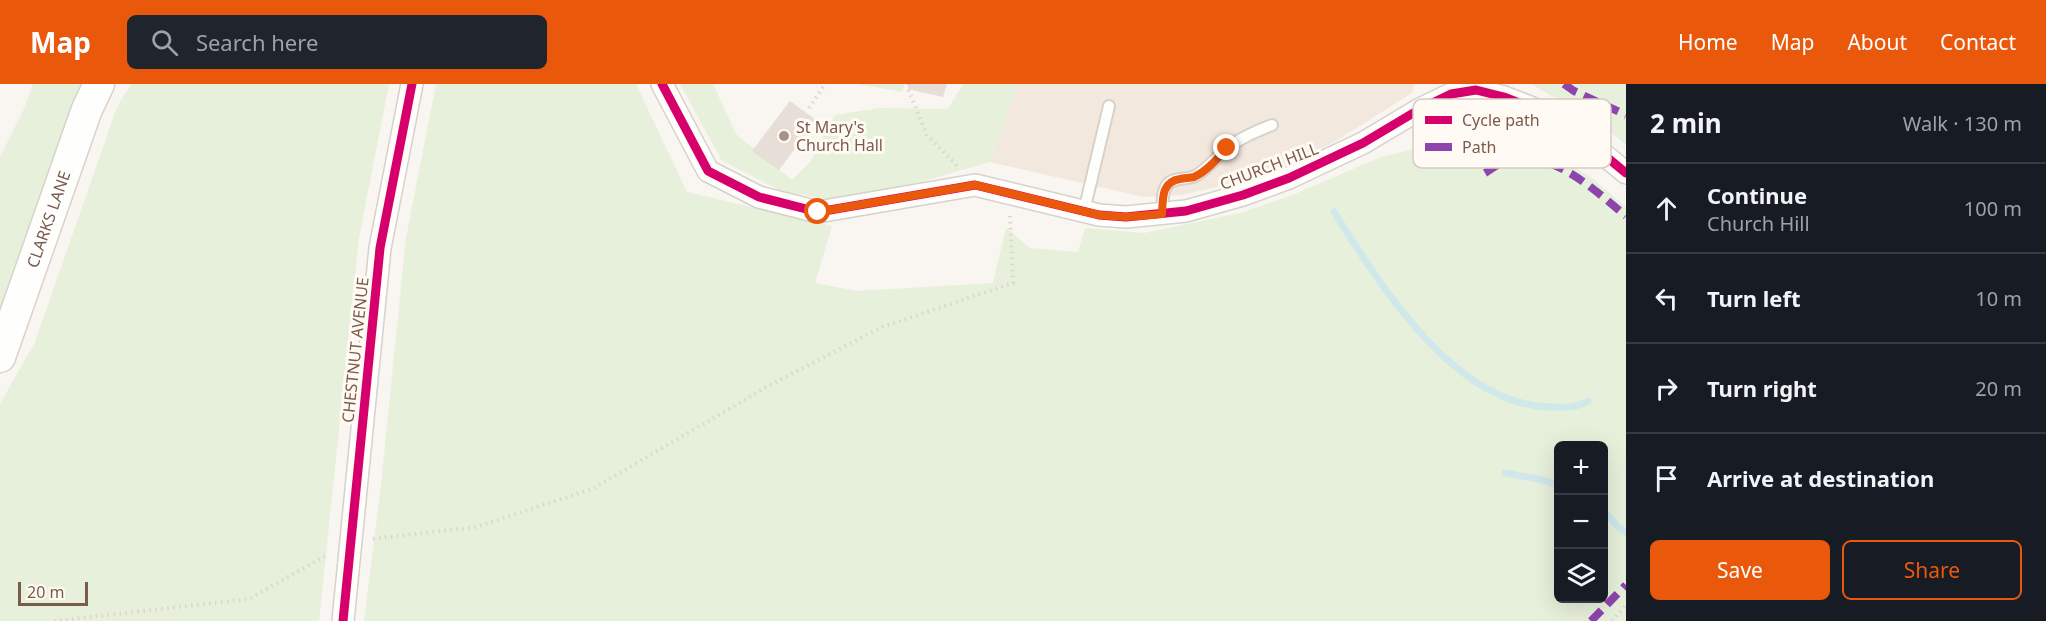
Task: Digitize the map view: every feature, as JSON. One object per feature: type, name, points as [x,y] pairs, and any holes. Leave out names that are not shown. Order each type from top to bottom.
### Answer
[{"type":"main road","name":"CLARKS LANE","points":[[0,357],[87,109],[99,84]]},
{"type":"street","name":"CHESTNUT AVENUE","points":[[343,621],[380,248],[412,84]]},
{"type":"street","name":"CHURCH HILL","points":[[662,84],[708,171],[759,197],[818,212],[975,185],[1084,211],[1126,217],[1186,211],[1243,195],[1289,178],[1363,143],[1413,113]]},
{"type":"street","name":"CHURCH HILL","points":[[1441,99],[1451,94],[1476,90],[1509,99]]},
{"type":"street","name":"CHURCH HILL","points":[[1611,161],[1626,173]]},
{"type":"lane","points":[[1084,211],[1109,106]]},
{"type":"lane","points":[[1162,214],[1164,190],[1169,183],[1194,177],[1242,137],[1272,125]]},
{"type":"path","points":[[808,108],[825,84]]},
{"type":"path","points":[[909,84],[908,89],[927,135],[975,185]]},
{"type":"path","points":[[54,621],[249,599],[351,542],[476,527],[591,489],[770,385],[882,327],[1013,283],[1009,194]]},
{"type":"path","points":[[1612,621],[1626,604]]},
{"type":"shaded area","points":[[1017,84],[1414,84],[1412,93],[1333,143],[1253,179],[1181,195],[1144,197],[990,162]]},
{"type":"green space","points":[[33,84],[86,84],[0,320],[0,157],[24,109]]},
{"type":"green space","points":[[131,84],[389,84],[359,238],[319,621],[0,621],[0,404],[35,342],[117,107]]},
{"type":"green space","points":[[436,84],[636,84],[687,192],[832,226],[815,283],[856,291],[993,283],[1006,228],[1030,248],[1078,252],[1085,228],[1144,233],[1240,213],[1295,194],[1381,157],[1413,149],[1413,168],[1576,168],[1593,179],[1626,207],[1626,621],[364,621],[380,494],[406,238]]},
{"type":"green space","points":[[680,84],[713,84],[736,134],[792,180],[811,161],[835,115],[879,108],[948,109],[963,84],[1017,84],[990,162],[920,182],[831,200],[781,191],[722,161]]},
{"type":"green space","points":[[858,84],[904,84],[902,92]]},
{"type":"green space","points":[[1532,84],[1626,84],[1626,145],[1611,133],[1611,99],[1556,99]]},
{"type":"building","points":[[909,84],[947,84],[943,97],[908,89]]},
{"type":"building","name":"St Mary's Church Hall","points":[[790,101],[816,120],[779,170],[752,151]]},
{"type":"waterway","points":[[1334,212],[1397,304],[1451,363],[1482,386],[1514,401],[1549,407],[1574,406],[1588,401]]},
{"type":"waterway","points":[[1505,473],[1554,484]]},
{"type":"waterway","points":[[1608,516],[1626,532]]},
{"type":"marked path","points":[[1564,84],[1591,99]]},
{"type":"marked path","points":[[1611,108],[1626,115]]},
{"type":"marked path","points":[[1485,173],[1493,168]]},
{"type":"marked path","points":[[1560,168],[1586,184],[1626,216]]},
{"type":"marked path","points":[[1591,621],[1626,585]]},
{"type":"cycle path","points":[[343,621],[380,248],[412,84]]},
{"type":"cycle path","points":[[662,84],[708,171],[759,197],[818,212],[975,185],[1099,215],[1126,217],[1186,211],[1243,195],[1289,178],[1363,143],[1413,113]]},
{"type":"cycle path","points":[[1441,99],[1451,94],[1476,90],[1509,99]]},
{"type":"cycle path","points":[[1611,161],[1626,173]]},
{"type":"place","name":"St Mary's Church Hall","points":[[784,136]]},
{"type":"route","points":[[818,212],[975,185],[1099,215],[1126,217],[1162,214],[1164,190],[1169,183],[1194,177],[1207,168],[1227,148]]}]
